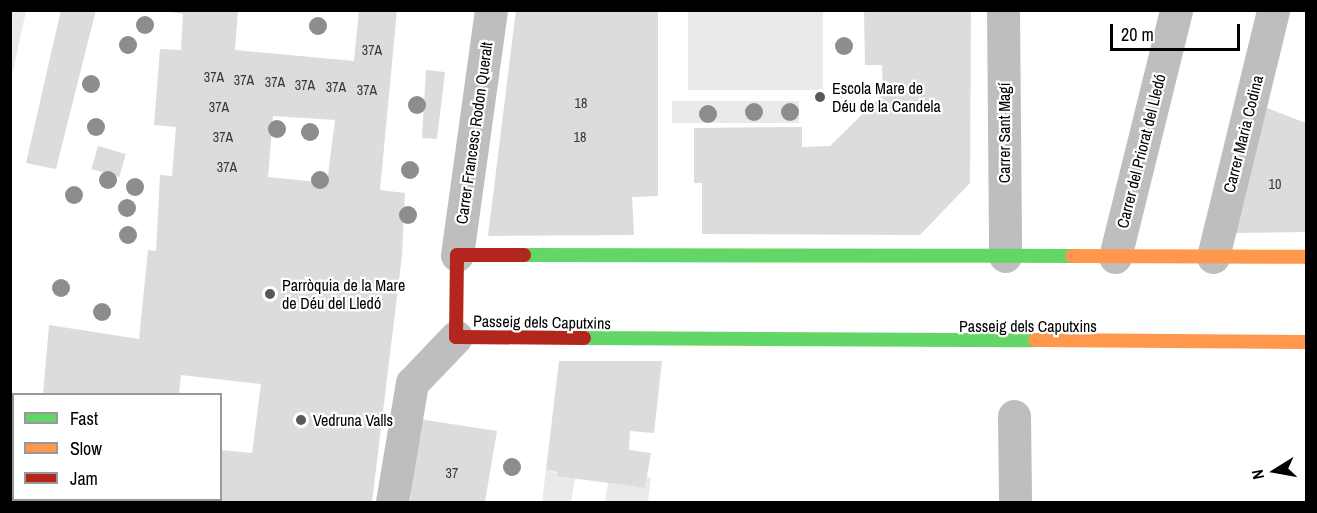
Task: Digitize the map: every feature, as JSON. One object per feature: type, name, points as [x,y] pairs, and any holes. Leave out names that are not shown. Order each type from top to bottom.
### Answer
[{"type":"street","name":"Carrer Francesc Rodon Queralt","points":[[457,255],[491,10]]},
{"type":"street","name":"Carrer Sant Magí","points":[[1003,10],[1005,256]]},
{"type":"street","name":"Carrer del Priorat del Lledó","points":[[1115,257],[1176,10]]},
{"type":"street","name":"Carrer Maria Codina","points":[[1213,257],[1273,10]]},
{"type":"street","points":[[457,255],[1306,257]]},
{"type":"street","name":"Passeig dels Caputxins","points":[[457,255],[456,338],[1306,342]]},
{"type":"street","points":[[392,502],[412,383],[456,338]]},
{"type":"street","points":[[1014,416],[1015,502]]},
{"type":"shaded area","points":[[10,11],[26,11],[11,80]]},
{"type":"shaded area","points":[[688,11],[823,11],[823,90],[688,90]]},
{"type":"shaded area","points":[[672,101],[799,101],[799,123],[672,123]]},
{"type":"shaded area","points":[[546,470],[575,478],[571,502],[542,502]]},
{"type":"shaded area","points":[[647,477],[651,478],[648,502],[605,502],[608,483],[645,488]]},
{"type":"building","points":[[61,10],[96,10],[56,169],[26,163]]},
{"type":"building","points":[[160,10],[238,10],[235,50],[354,61],[359,10],[397,10],[380,190],[405,193],[402,255],[372,502],[74,502],[222,501],[222,450],[252,453],[261,384],[181,375],[179,393],[43,393],[49,325],[139,339],[148,250],[156,251],[160,175],[172,176],[176,127],[154,125],[160,49],[181,50],[183,14]],"holes":[[[273,116],[335,120],[327,183],[268,177]]]},
{"type":"building","points":[[516,10],[658,10],[658,196],[632,197],[634,235],[488,236]]},
{"type":"building","points":[[864,10],[971,10],[970,183],[920,235],[702,234],[702,183],[694,183],[694,128],[802,127],[802,147],[830,146],[883,94],[882,65],[865,65]]},
{"type":"building","points":[[426,70],[445,72],[437,139],[422,138]]},
{"type":"building","points":[[1264,107],[1306,123],[1306,232],[1232,233]]},
{"type":"building","points":[[98,146],[126,154],[119,177],[91,169]]},
{"type":"building","points":[[559,361],[662,361],[654,433],[630,431],[629,450],[651,453],[645,488],[557,476],[557,472],[546,470]]},
{"type":"building","points":[[419,419],[497,431],[485,502],[410,502]]},
{"type":"traffic: fast","points":[[524,255],[1072,256]]},
{"type":"traffic: fast","points":[[584,338],[1035,340]]},
{"type":"traffic: slow","points":[[1072,256],[1306,257]]},
{"type":"traffic: slow","points":[[1035,340],[1306,342]]},
{"type":"traffic: jam","points":[[524,255],[457,255],[456,337],[584,338]]},
{"type":"place","name":"Escola Mare de Déu de la Candela","points":[[820,97]]},
{"type":"place","name":"Parròquia de la Mare de Déu del Lledó","points":[[270,294]]},
{"type":"place","name":"Vedruna Valls","points":[[301,420]]}]
